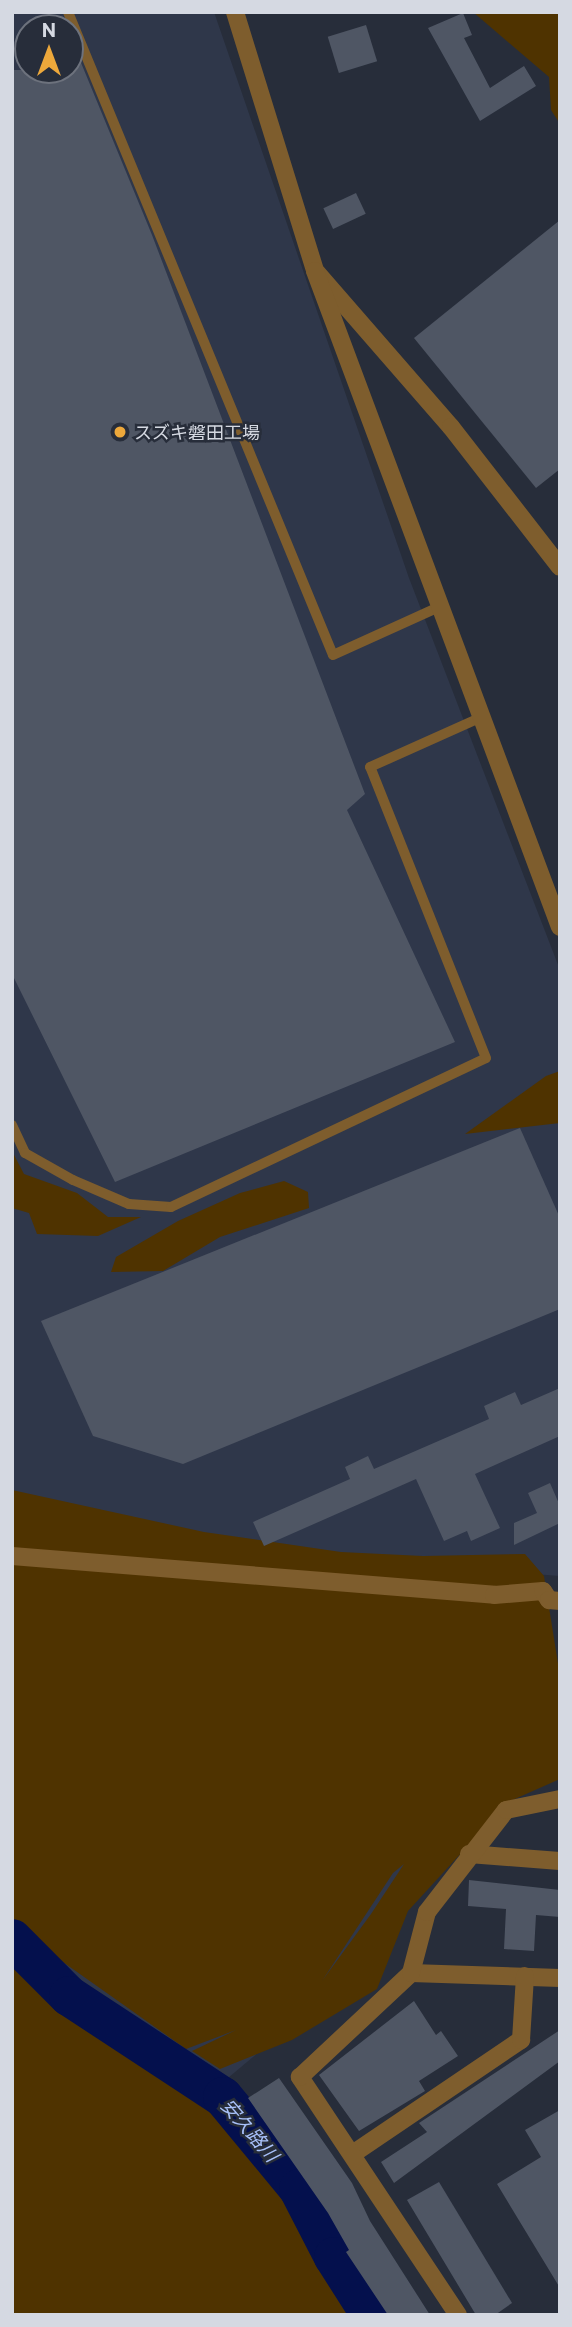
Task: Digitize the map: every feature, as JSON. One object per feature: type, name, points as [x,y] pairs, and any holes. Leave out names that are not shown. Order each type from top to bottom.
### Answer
[{"type":"street","points":[[235,12],[315,271],[560,927]]},
{"type":"street","points":[[315,271],[451,427],[560,567]]},
{"type":"street","points":[[12,1556],[495,1595],[543,1591],[549,1600],[560,1601]]},
{"type":"street","points":[[458,2315],[354,2153],[300,2077],[411,1973],[426,1912],[506,1810],[560,1798]]},
{"type":"street","points":[[469,1854],[560,1861]]},
{"type":"street","points":[[411,1973],[560,1978]]},
{"type":"street","points":[[354,2153],[521,2040],[526,1976]]},
{"type":"lane","points":[[68,12],[333,655],[441,606]]},
{"type":"lane","points":[[12,1125],[25,1153],[73,1180],[129,1204],[170,1207],[486,1058],[370,767],[482,717]]},
{"type":"shaded area","points":[[12,12],[214,12],[409,578],[560,970],[560,1576],[521,1573],[560,1756],[430,1829],[376,1954],[198,2103],[12,1974]]},
{"type":"shaded area","points":[[473,12],[560,12],[560,124],[551,110],[549,77]]},
{"type":"shaded area","points":[[560,1071],[560,1123],[465,1134],[546,1076]]},
{"type":"shaded area","points":[[12,1151],[24,1174],[77,1193],[108,1217],[141,1217],[98,1236],[37,1234],[29,1213],[12,1208]]},
{"type":"shaded area","points":[[284,1181],[308,1192],[309,1208],[220,1237],[163,1271],[111,1272],[116,1257],[178,1221],[240,1193]]},
{"type":"shaded area","points":[[12,1490],[204,1532],[341,1552],[423,1556],[525,1554],[544,1576],[560,1676],[560,1779],[508,1802],[408,1911],[377,1989],[292,2040],[220,2069],[192,2051],[236,2030],[186,2049],[12,1926]],"holes":[[[404,1864],[322,1981],[393,1873]]]},
{"type":"shaded area","points":[[12,1953],[99,2039],[194,2092],[282,2171],[365,2315],[12,2315]]},
{"type":"building","points":[[463,13],[472,35],[464,38],[490,88],[524,66],[536,86],[480,121],[428,28]]},
{"type":"building","points":[[366,25],[377,61],[339,73],[328,37]]},
{"type":"building","name":"スズキ磐田工場","points":[[12,70],[14,84],[84,84],[84,70],[152,235],[365,794],[347,810],[455,1042],[115,1182],[12,974]]},
{"type":"building","points":[[356,193],[366,214],[333,229],[323,208]]},
{"type":"building","points":[[560,220],[560,469],[536,488],[414,338]]},
{"type":"building","points":[[520,1128],[560,1218],[560,1309],[183,1464],[93,1436],[41,1321]]},
{"type":"building","points":[[560,1388],[560,1436],[475,1474],[500,1528],[471,1541],[467,1531],[444,1541],[416,1479],[264,1546],[253,1522],[350,1479],[345,1467],[368,1456],[374,1469],[489,1419],[484,1406],[515,1392],[521,1405]]},
{"type":"building","points":[[550,1483],[560,1506],[560,1523],[514,1545],[514,1523],[537,1513],[528,1493]]},
{"type":"building","points":[[469,1880],[560,1890],[560,1917],[536,1915],[534,1951],[504,1949],[506,1909],[468,1906]]},
{"type":"building","points":[[414,2001],[436,2035],[441,2031],[458,2056],[419,2081],[425,2091],[359,2131],[319,2075]]},
{"type":"building","points":[[560,2030],[560,2061],[394,2183],[381,2162],[427,2132],[419,2123]]},
{"type":"building","points":[[279,2078],[352,2183],[370,2221],[430,2315],[388,2315],[346,2252],[349,2250],[328,2213],[248,2098]]},
{"type":"building","points":[[560,2110],[560,2288],[497,2184],[541,2157],[525,2130]]},
{"type":"building","points":[[439,2182],[512,2303],[495,2315],[476,2315],[407,2200]]},
{"type":"waterway","name":"安久路川","points":[[12,1939],[69,1996],[223,2097],[299,2189],[334,2257],[371,2315]]},
{"type":"place","name":"スズキ磐田工場","points":[[120,432]]}]
